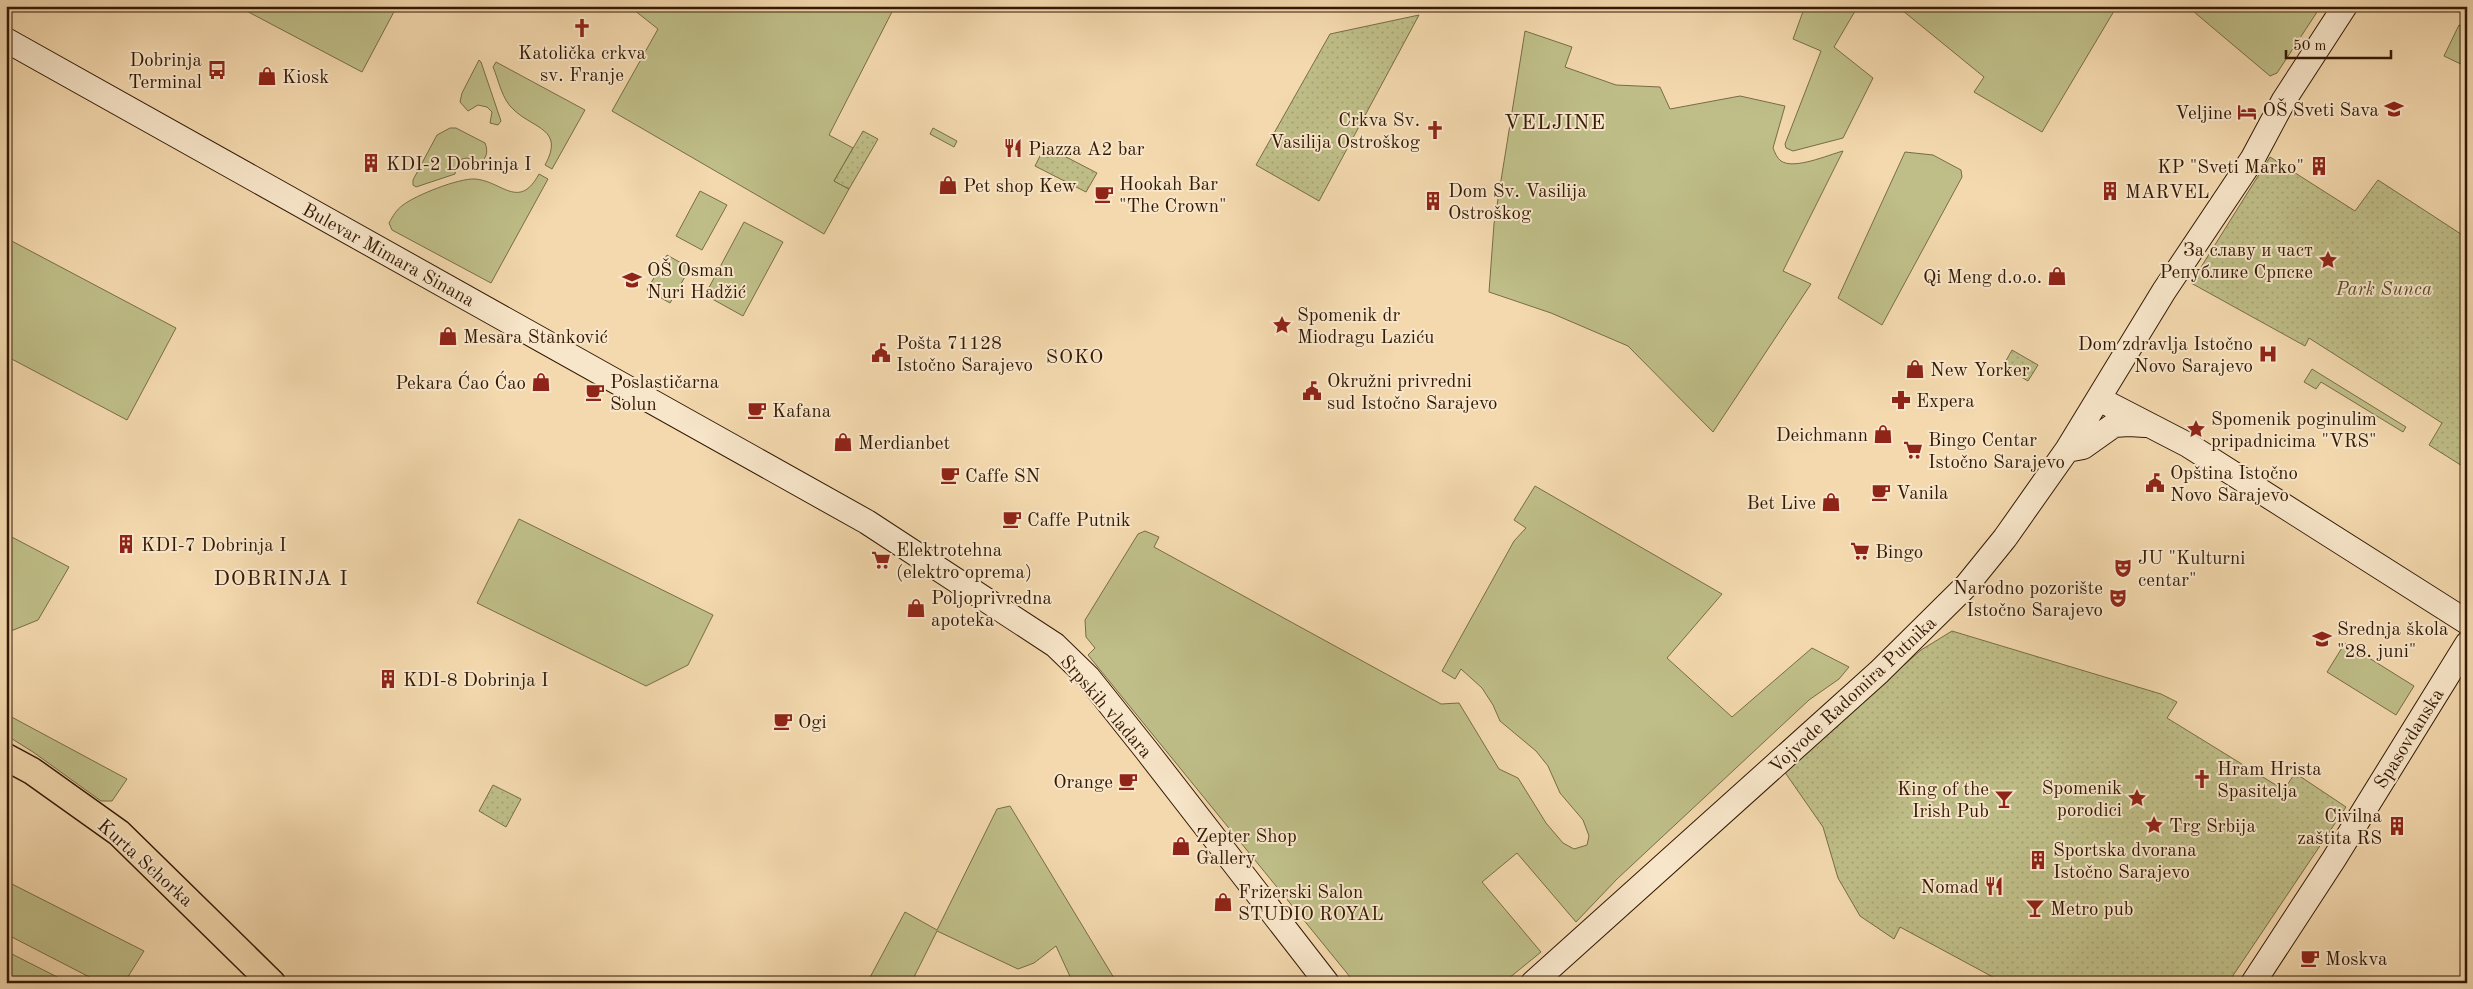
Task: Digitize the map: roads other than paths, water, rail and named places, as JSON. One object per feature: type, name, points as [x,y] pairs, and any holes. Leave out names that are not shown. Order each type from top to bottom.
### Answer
[{"type":"main road","name":"Kurta Schorka","points":[[6,757],[32,772],[120,833],[272,983]]},
{"type":"street","name":"Vojvode Radomira Putnika","points":[[1533,983],[1920,633],[1967,585],[2067,450],[2164,291],[2253,158],[2284,100],[2345,6]]},
{"type":"street","name":"Bulevar Mimara Sinana","points":[[6,40],[772,468]]},
{"type":"street","points":[[2111,379],[2154,426]]},
{"type":"street","points":[[2099,399],[2154,426],[2234,473],[2334,539],[2467,622]]},
{"type":"street","points":[[2067,450],[2082,446],[2114,426],[2129,424],[2154,426]]},
{"type":"street","name":"Srpskih vladara","points":[[772,468],[867,522],[1055,645],[1077,666],[1147,751],[1328,983]]},
{"type":"street","name":"Spasovdanska","points":[[2253,983],[2334,859],[2467,644]]},
{"type":"place","name":"Katolička crkva sv. Franje","points":[[582,28]]},
{"type":"place","name":"Dobrinja Terminal","points":[[217,70]]},
{"type":"place","name":"Kiosk","points":[[267,76]]},
{"type":"place","name":"OŠ Sveti Sava","points":[[2394,109]]},
{"type":"place","name":"Veljine","points":[[2247,112]]},
{"type":"place","name":"Crkva Sv. Vasilija Ostroškog","points":[[1435,130]]},
{"type":"place","name":"Piazza A2 bar","points":[[1013,148]]},
{"type":"place","name":"KDI-2 Dobrinja I","points":[[371,163]]},
{"type":"place","name":"KP \"Sveti Marko\"","points":[[2319,166]]},
{"type":"place","name":"Pet shop Kew","points":[[948,185]]},
{"type":"place","name":"MARVEL","points":[[2110,191]]},
{"type":"place","name":"Hookah Bar \"The Crown\"","points":[[1104,194]]},
{"type":"place","name":"Dom Sv. Vasilija Ostroškog","points":[[1433,201]]},
{"type":"place","name":"За славу и част Републике Српске","points":[[2328,260]]},
{"type":"place","name":"Qi Meng d.o.o.","points":[[2057,276]]},
{"type":"place","name":"OŠ Osman Nuri Hadžić","points":[[632,280]]},
{"type":"place","name":"Spomenik dr Miodragu Laziću","points":[[1282,325]]},
{"type":"place","name":"Mesara Stanković","points":[[448,336]]},
{"type":"place","name":"Pošta 71128 Istočno Sarajevo","points":[[881,353]]},
{"type":"place","name":"Dom zdravlja Istočno Novo Sarajevo","points":[[2268,354]]},
{"type":"place","name":"New Yorker","points":[[1915,369]]},
{"type":"place","name":"Pekara Ćao Ćao","points":[[541,382]]},
{"type":"place","name":"Okružni privredni sud Istočno Sarajevo","points":[[1312,391]]},
{"type":"place","name":"Poslastičarna Solun","points":[[595,392]]},
{"type":"place","name":"Expera","points":[[1901,400]]},
{"type":"place","name":"Kafana","points":[[757,410]]},
{"type":"place","name":"Spomenik poginulim pripadnicima \"VRS\"","points":[[2196,429]]},
{"type":"place","name":"Deichmann","points":[[1883,434]]},
{"type":"place","name":"Merdianbet","points":[[843,442]]},
{"type":"place","name":"Bingo Centar Istočno Sarajevo","points":[[1913,450]]},
{"type":"place","name":"Caffe SN","points":[[950,475]]},
{"type":"place","name":"Opština Istočno Novo Sarajevo","points":[[2155,483]]},
{"type":"place","name":"Vanila","points":[[1881,492]]},
{"type":"place","name":"Bet Live","points":[[1831,502]]},
{"type":"place","name":"Caffe Putnik","points":[[1012,519]]},
{"type":"place","name":"KDI-7 Dobrinja I","points":[[126,544]]},
{"type":"place","name":"Bingo","points":[[1860,551]]},
{"type":"place","name":"Elektrotehna (elektro oprema)","points":[[881,560]]},
{"type":"place","name":"JU \"Kulturni centar\"","points":[[2123,568]]},
{"type":"place","name":"Narodno pozorište Istočno Sarajevo","points":[[2118,598]]},
{"type":"place","name":"Poljoprivredna apoteka","points":[[916,608]]},
{"type":"place","name":"Srednja škola \"28. juni\"","points":[[2322,639]]},
{"type":"place","name":"KDI-8 Dobrinja I","points":[[388,679]]},
{"type":"place","name":"Ogi","points":[[783,721]]},
{"type":"place","name":"Hram Hrista Spasitelja","points":[[2202,779]]},
{"type":"place","name":"Orange","points":[[1128,781]]},
{"type":"place","name":"Spomenik porodici","points":[[2137,798]]},
{"type":"place","name":"King of the Irish Pub","points":[[2004,799]]},
{"type":"place","name":"Trg Srbija","points":[[2154,825]]},
{"type":"place","name":"Civilna zaštita RS","points":[[2397,826]]},
{"type":"place","name":"Zepter Shop Gallery","points":[[1181,846]]},
{"type":"place","name":"Sportska dvorana Istočno Sarajevo","points":[[2038,860]]},
{"type":"place","name":"Nomad","points":[[1994,886]]},
{"type":"place","name":"Frizerski Salon STUDIO ROYAL","points":[[1223,902]]},
{"type":"place","name":"Metro pub","points":[[2035,908]]},
{"type":"place","name":"Moskva","points":[[2310,958]]},
{"type":"district","name":"VELJINE","points":[[1555,122]]},
{"type":"district","name":"SOKO","points":[[1075,356]]},
{"type":"district","name":"DOBRINJA I","points":[[281,578]]},
{"type":"park label","name":"Park Sunca","points":[[2384,288]]}]
